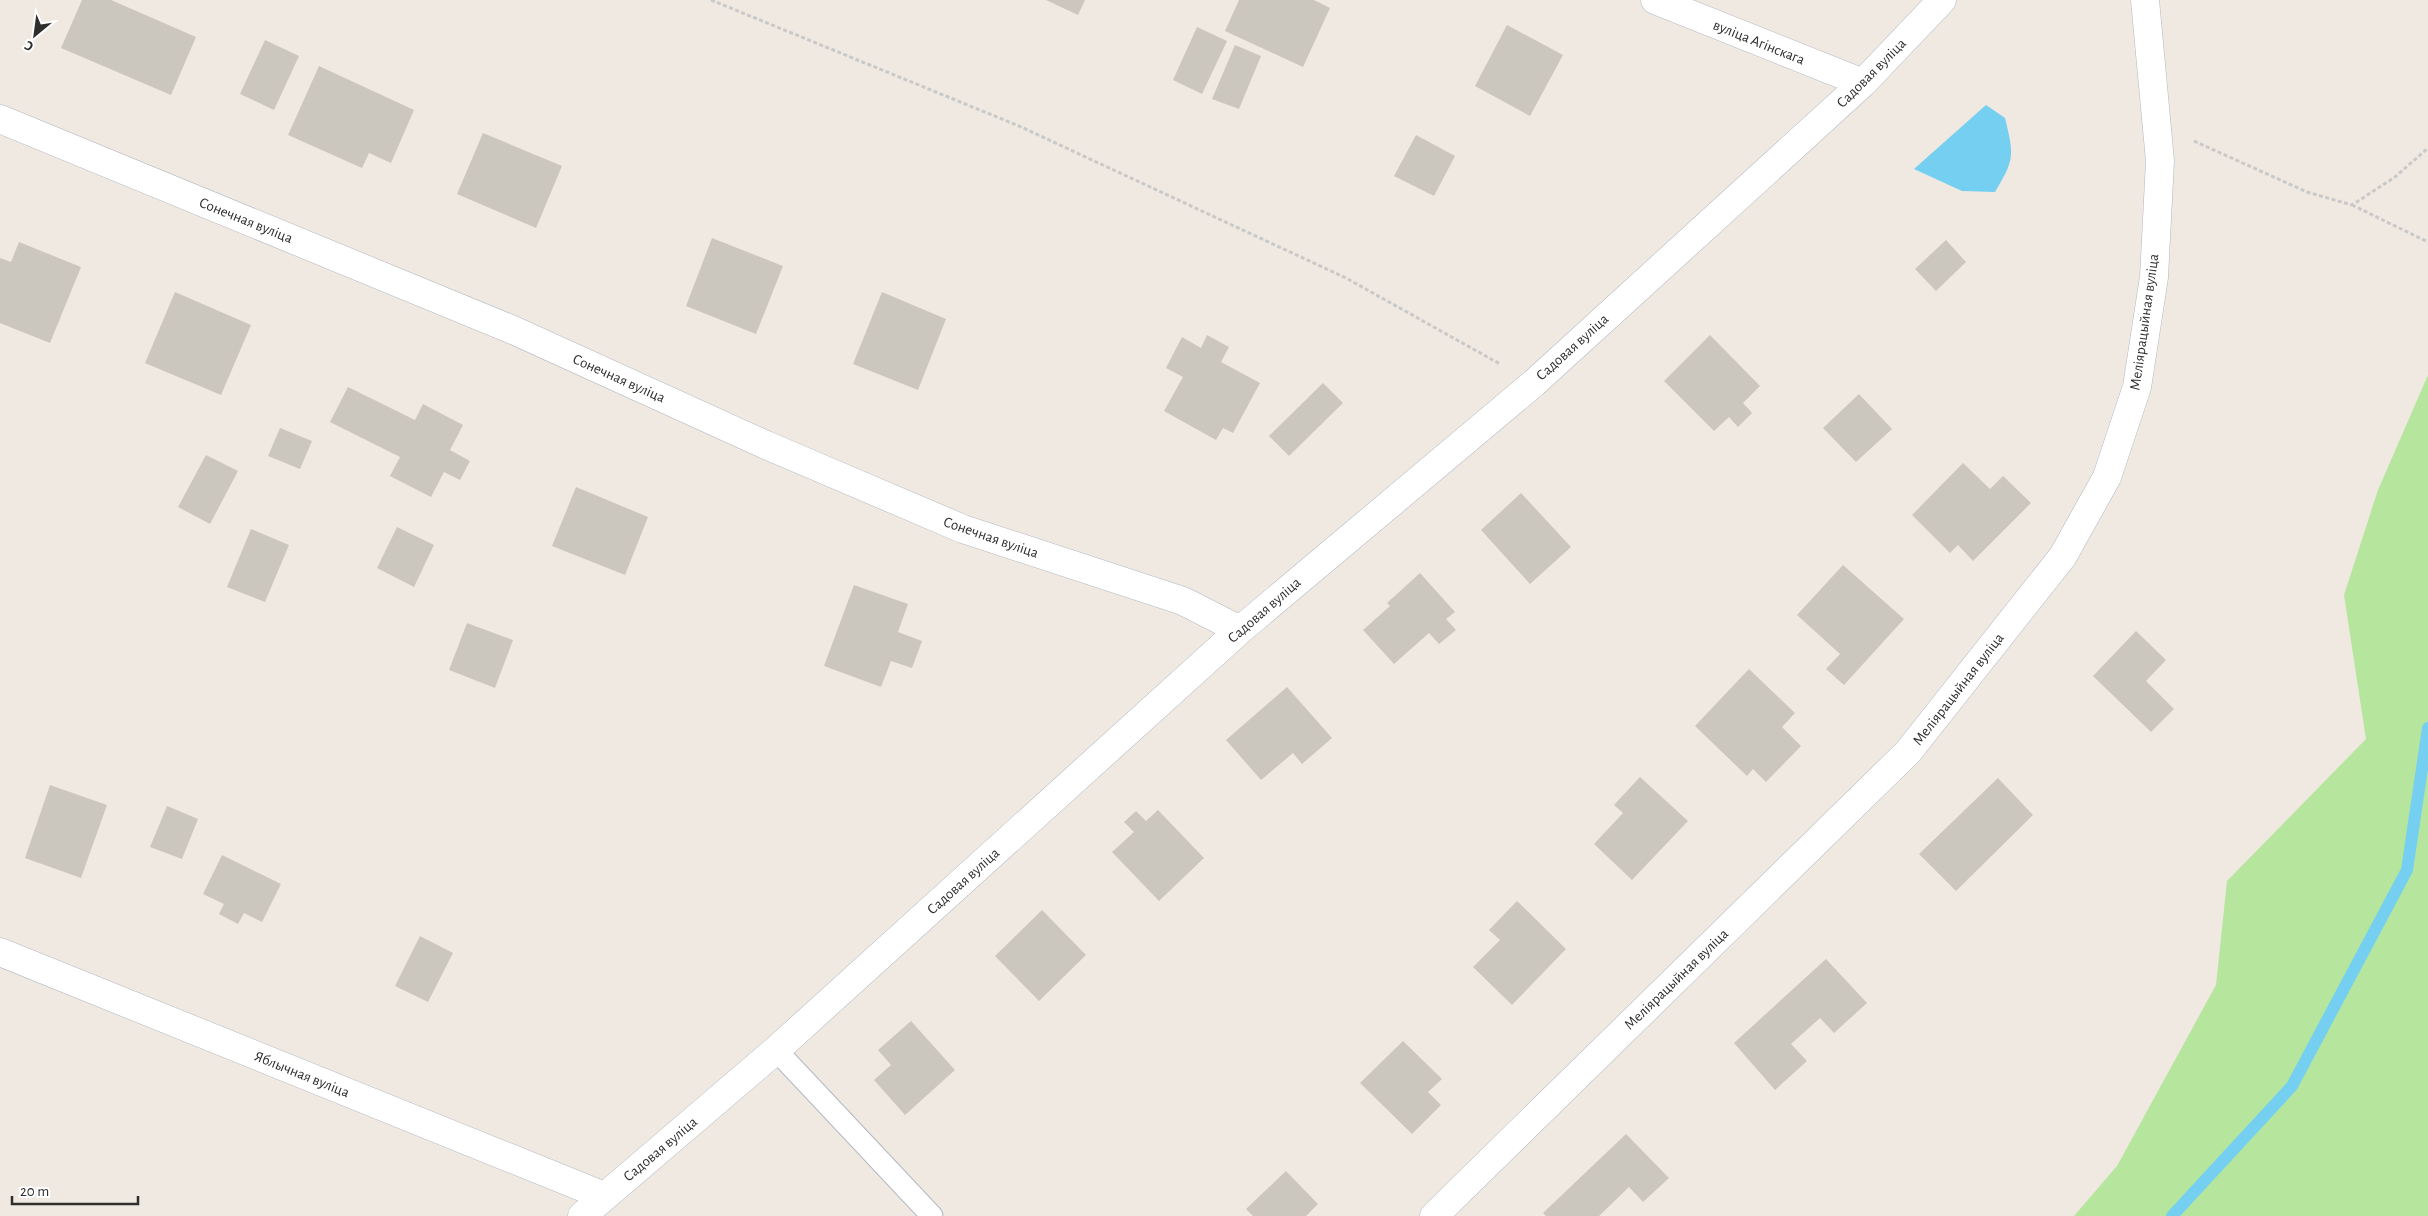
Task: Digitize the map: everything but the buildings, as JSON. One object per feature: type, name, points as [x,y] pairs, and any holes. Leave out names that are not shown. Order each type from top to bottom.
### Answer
[{"type":"street","name":"вуліца Агінскага","points":[[1655,0],[1863,83]]},
{"type":"street","name":"Садовая вуліца","points":[[582,1216],[776,1050],[1240,630],[1534,383],[1863,83],[1942,0]]},
{"type":"street","name":"Меліярацыйная вуліца","points":[[1434,1216],[1908,752],[2063,556],[2107,477],[2137,387],[2154,277],[2160,161],[2145,0]]},
{"type":"street","name":"Сонечная вуліца","points":[[0,119],[512,330],[766,446],[963,529],[1183,601],[1240,630]]},
{"type":"street","name":"Яблычная вуліца","points":[[0,952],[604,1196]]},
{"type":"lane","points":[[776,1050],[932,1216]]},
{"type":"path","points":[[711,0],[1019,126],[1346,278],[1534,383]]},
{"type":"path","points":[[2157,124],[2307,192],[2352,205],[2428,242]]},
{"type":"path","points":[[2352,205],[2395,177],[2428,148]]},
{"type":"green space","points":[[2428,375],[2428,1216],[2074,1216],[2117,1166],[2216,985],[2227,881],[2366,739],[2344,595],[2378,490]]},
{"type":"water","points":[[1986,105],[2005,118],[2011,149],[2009,164],[1995,192],[1962,191],[1914,169]]},
{"type":"waterway","points":[[2172,1216],[2292,1086],[2407,870],[2428,728]]}]
